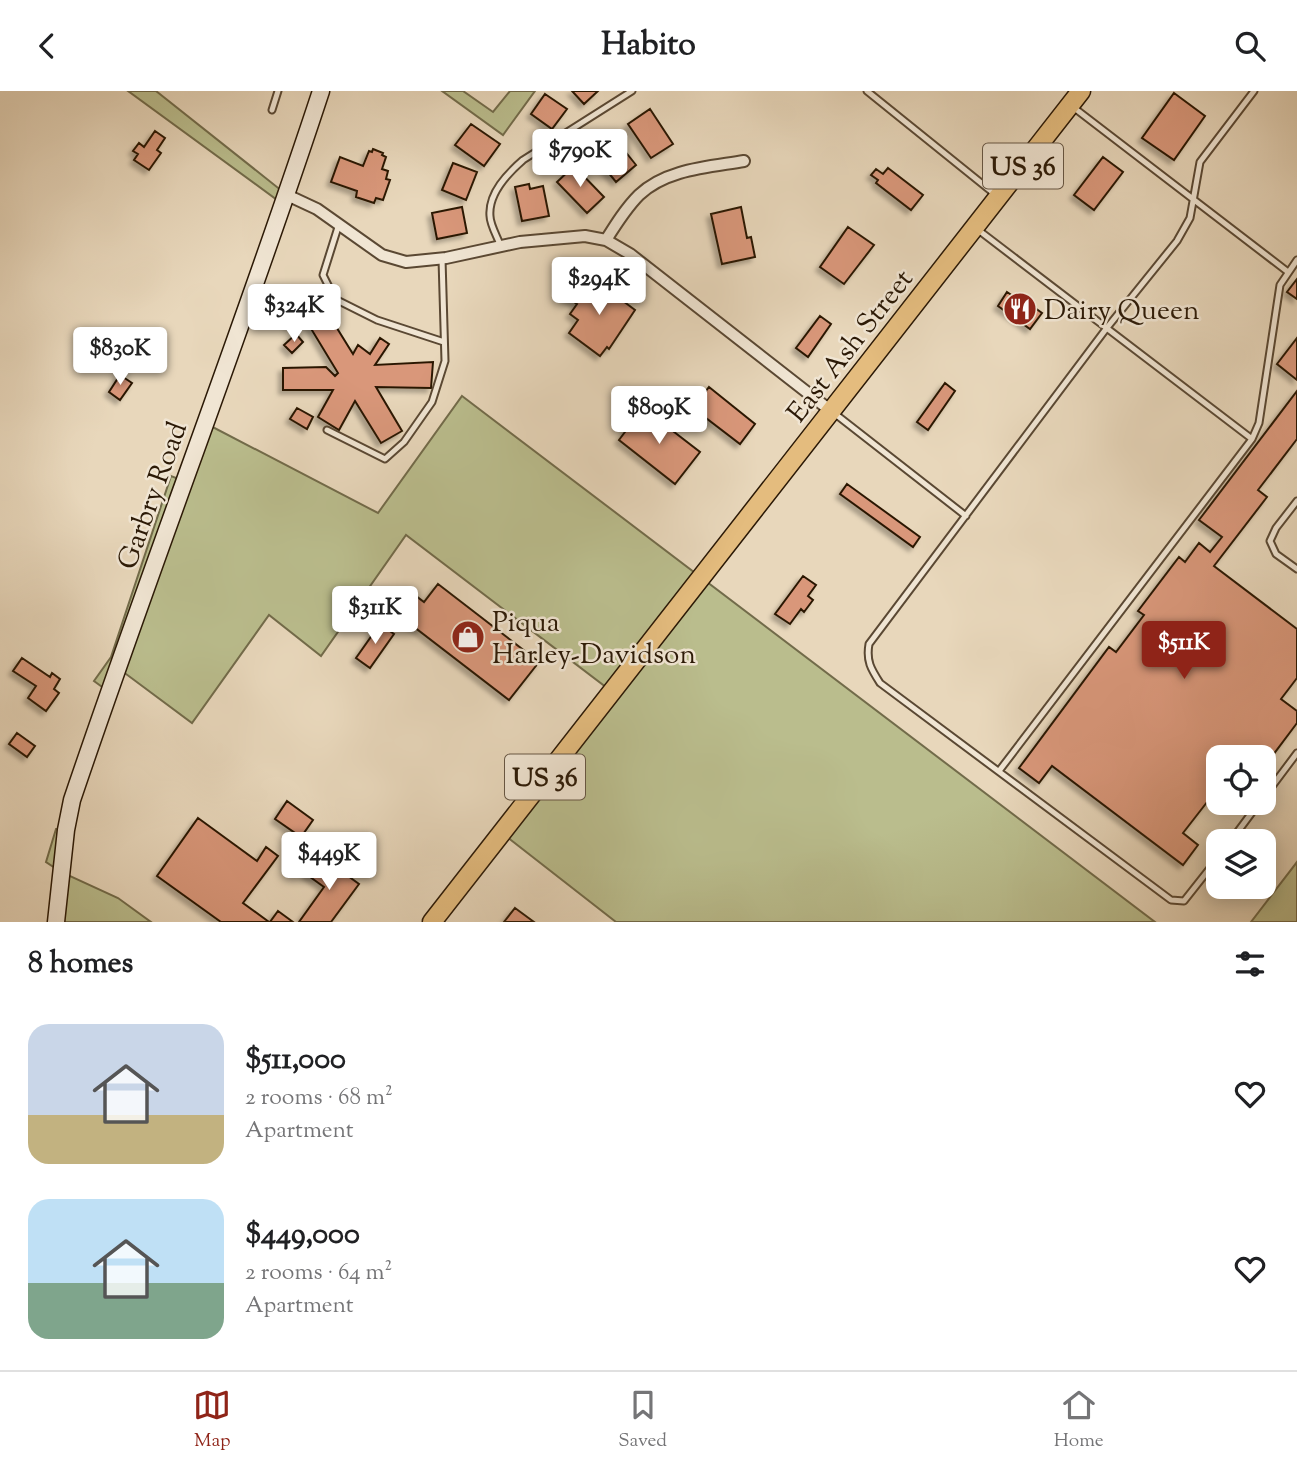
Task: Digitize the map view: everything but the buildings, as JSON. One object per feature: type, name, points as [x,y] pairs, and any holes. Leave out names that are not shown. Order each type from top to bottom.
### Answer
[{"type":"main road","name":"East Ash Street","points":[[432,922],[1076,98]]},
{"type":"street","name":"Garbry Road","points":[[56,922],[72,800],[287,195],[321,91]]},
{"type":"street","points":[[607,240],[625,210],[641,193],[664,179],[689,171],[744,161]]},
{"type":"street","points":[[287,195],[317,209],[382,255],[406,262],[442,259],[520,242],[585,236],[607,240],[630,254],[831,411]]},
{"type":"lane","points":[[272,110],[278,91]]},
{"type":"lane","points":[[501,247],[490,215],[496,190],[508,174],[523,160],[632,91]]},
{"type":"lane","points":[[867,91],[999,197]]},
{"type":"lane","points":[[1206,873],[1184,901],[1177,902],[880,683],[867,656],[869,644],[1107,329],[1177,241],[1190,218],[1200,162],[1254,91]]},
{"type":"lane","points":[[1076,98],[1192,201],[1288,272]]},
{"type":"lane","points":[[340,224],[323,275],[335,299],[377,320],[444,342]]},
{"type":"lane","points":[[975,227],[1252,439]]},
{"type":"lane","points":[[327,430],[385,459],[404,442],[432,402],[445,361],[442,259]]},
{"type":"lane","points":[[999,771],[1252,439],[1259,423],[1280,285],[1297,260]]},
{"type":"lane","points":[[831,411],[966,516]]},
{"type":"lane","points":[[1297,501],[1276,528],[1270,541],[1276,554],[1297,569]]},
{"type":"lane","points":[[1276,781],[1297,753]]},
{"type":"green space","points":[[128,91],[156,91],[287,195],[284,205]]},
{"type":"green space","points":[[442,91],[463,91],[493,112],[510,91],[535,91],[503,135]]},
{"type":"green space","points":[[462,396],[1155,922],[616,922],[502,833],[611,691],[406,535],[321,656],[269,615],[192,723],[118,668],[109,692],[94,681],[111,657],[171,476],[184,481],[205,423],[378,513]]},
{"type":"green space","points":[[56,829],[66,830],[61,872],[46,862]]},
{"type":"green space","points":[[1297,862],[1297,922],[1251,922],[1269,899],[1276,899],[1276,889]]},
{"type":"green space","points":[[61,872],[118,898],[151,922],[56,922]]},
{"type":"place","name":"Dairy Queen","points":[[1020,309]]},
{"type":"place","name":"Piqua Harley-Davidson","points":[[468,637]]}]
